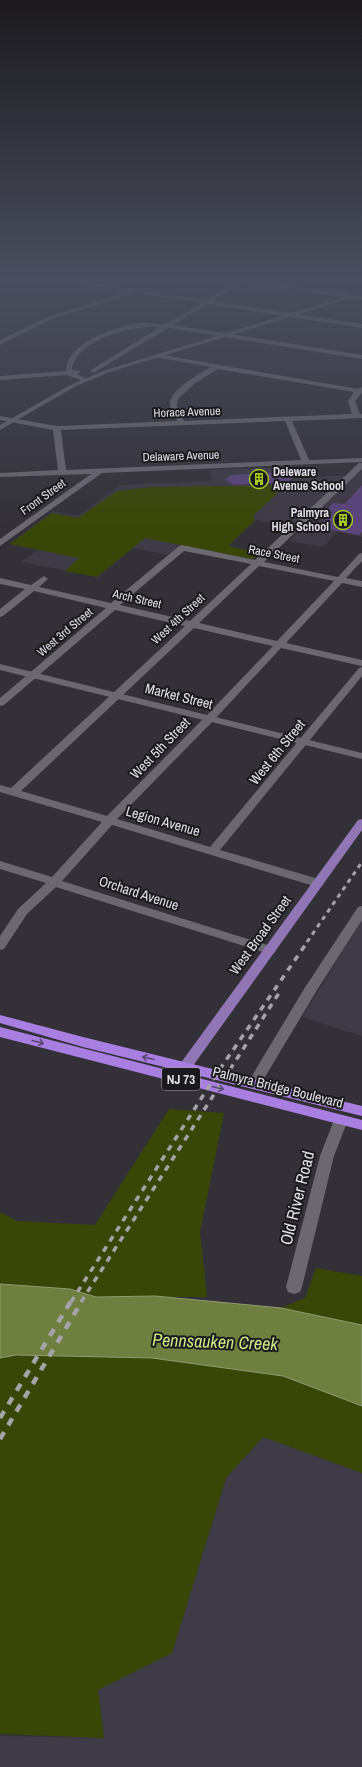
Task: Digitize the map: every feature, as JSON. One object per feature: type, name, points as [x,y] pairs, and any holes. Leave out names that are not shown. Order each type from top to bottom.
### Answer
[{"type":"highway","name":"Palmyra Bridge Boulevard","points":[[0,1019],[76,1040],[362,1111]]},
{"type":"highway","name":"Palmyra Bridge Boulevard","points":[[0,1032],[362,1125]]},
{"type":"main road","name":"West Broad Street","points":[[185,1067],[362,822]]},
{"type":"street","points":[[69,373],[70,361]]},
{"type":"street","points":[[93,371],[109,361]]},
{"type":"street","points":[[0,428],[85,380],[113,369],[139,361]]},
{"type":"street","points":[[190,361],[361,390]]},
{"type":"street","points":[[182,423],[173,404],[175,396],[218,366]]},
{"type":"street","points":[[0,378],[113,369]]},
{"type":"street","points":[[69,373],[85,380]]},
{"type":"street","points":[[360,416],[350,402],[352,396],[361,390]]},
{"type":"street","name":"Horace Avenue","points":[[0,418],[57,428],[360,416]]},
{"type":"street","points":[[288,419],[306,462]]},
{"type":"street","points":[[57,428],[62,472]]},
{"type":"street","name":"Delaware Avenue","points":[[0,475],[362,460]]},
{"type":"street","name":"West 4th Street","points":[[13,792],[362,465]]},
{"type":"street","name":"Front Street","points":[[0,544],[100,471]]},
{"type":"street","name":"Race Street","points":[[182,548],[362,584]]},
{"type":"street","name":"West 3rd Street","points":[[0,703],[182,548]]},
{"type":"street","name":"West 5th Street","points":[[0,946],[22,912],[55,881],[108,822],[210,718],[362,556]]},
{"type":"street","points":[[0,614],[44,579]]},
{"type":"street","name":"Arch Street","points":[[0,581],[280,643],[362,663]]},
{"type":"street","name":"Market Street","points":[[0,667],[362,756]]},
{"type":"street","name":"West 6th Street","points":[[214,851],[362,670]]},
{"type":"street","name":"Market Street","points":[[350,754],[362,759]]},
{"type":"street","name":"Legion Avenue","points":[[0,788],[108,822],[214,851],[318,883]]},
{"type":"street","name":"Orchard Avenue","points":[[0,865],[55,881],[270,950]]},
{"type":"street","points":[[254,1084],[311,989],[362,910]]},
{"type":"street","name":"Old River Road","points":[[294,1287],[327,1156],[341,1120]]},
{"type":"shaded area","points":[[303,467],[308,477],[358,475],[362,471],[362,537],[337,532],[323,547],[290,541],[300,529],[256,520],[229,546],[260,553],[253,560],[183,546],[178,547],[167,555],[133,548],[98,577],[21,562],[38,550],[9,544],[53,511],[78,516],[120,485],[212,481],[210,470]]},
{"type":"shaded area","points":[[286,485],[253,516],[255,520],[228,546],[260,553],[253,559],[145,538],[97,577],[65,571],[79,558],[10,544],[52,513],[78,518],[117,491],[150,487]]},
{"type":"shaded area","points":[[362,920],[362,1036],[302,1017]]},
{"type":"shaded area","points":[[169,1109],[224,1113],[200,1232],[207,1297],[96,1297],[70,1289],[0,1284],[0,1212],[17,1221],[95,1225]]},
{"type":"shaded area","points":[[316,1268],[362,1276],[362,1325],[281,1308],[305,1298]]},
{"type":"shaded area","points":[[16,1355],[152,1358],[283,1376],[362,1406],[362,1473],[263,1437],[226,1478],[172,1653],[98,1690],[104,1738],[0,1734],[0,1358]]},
{"type":"shaded area","points":[[263,1437],[362,1473],[362,1767],[0,1767],[0,1736],[104,1738],[98,1690],[172,1653],[226,1478]]},
{"type":"water","name":"Pennsauken Creek","points":[[0,1284],[70,1289],[96,1297],[155,1296],[281,1308],[362,1325],[362,1406],[283,1376],[152,1358],[16,1355],[0,1358]]},
{"type":"building","name":"Deleware Avenue School","points":[[285,472],[293,477],[288,482],[234,485],[225,480],[231,475]]},
{"type":"building","name":"Palmyra High School","points":[[362,485],[362,532],[359,535],[318,527],[333,512],[326,511],[333,503],[345,504]]},
{"type":"railway","points":[[307,942],[362,862]]},
{"type":"railway","points":[[71,1302],[222,1066],[308,941]]},
{"type":"railway","points":[[81,1302],[279,993]]},
{"type":"railway","points":[[0,1418],[71,1301]]},
{"type":"railway","points":[[0,1439],[82,1301]]},
{"type":"place","name":"Deleware Avenue School","points":[[259,479]]},
{"type":"place","name":"Palmyra High School","points":[[343,520]]}]
